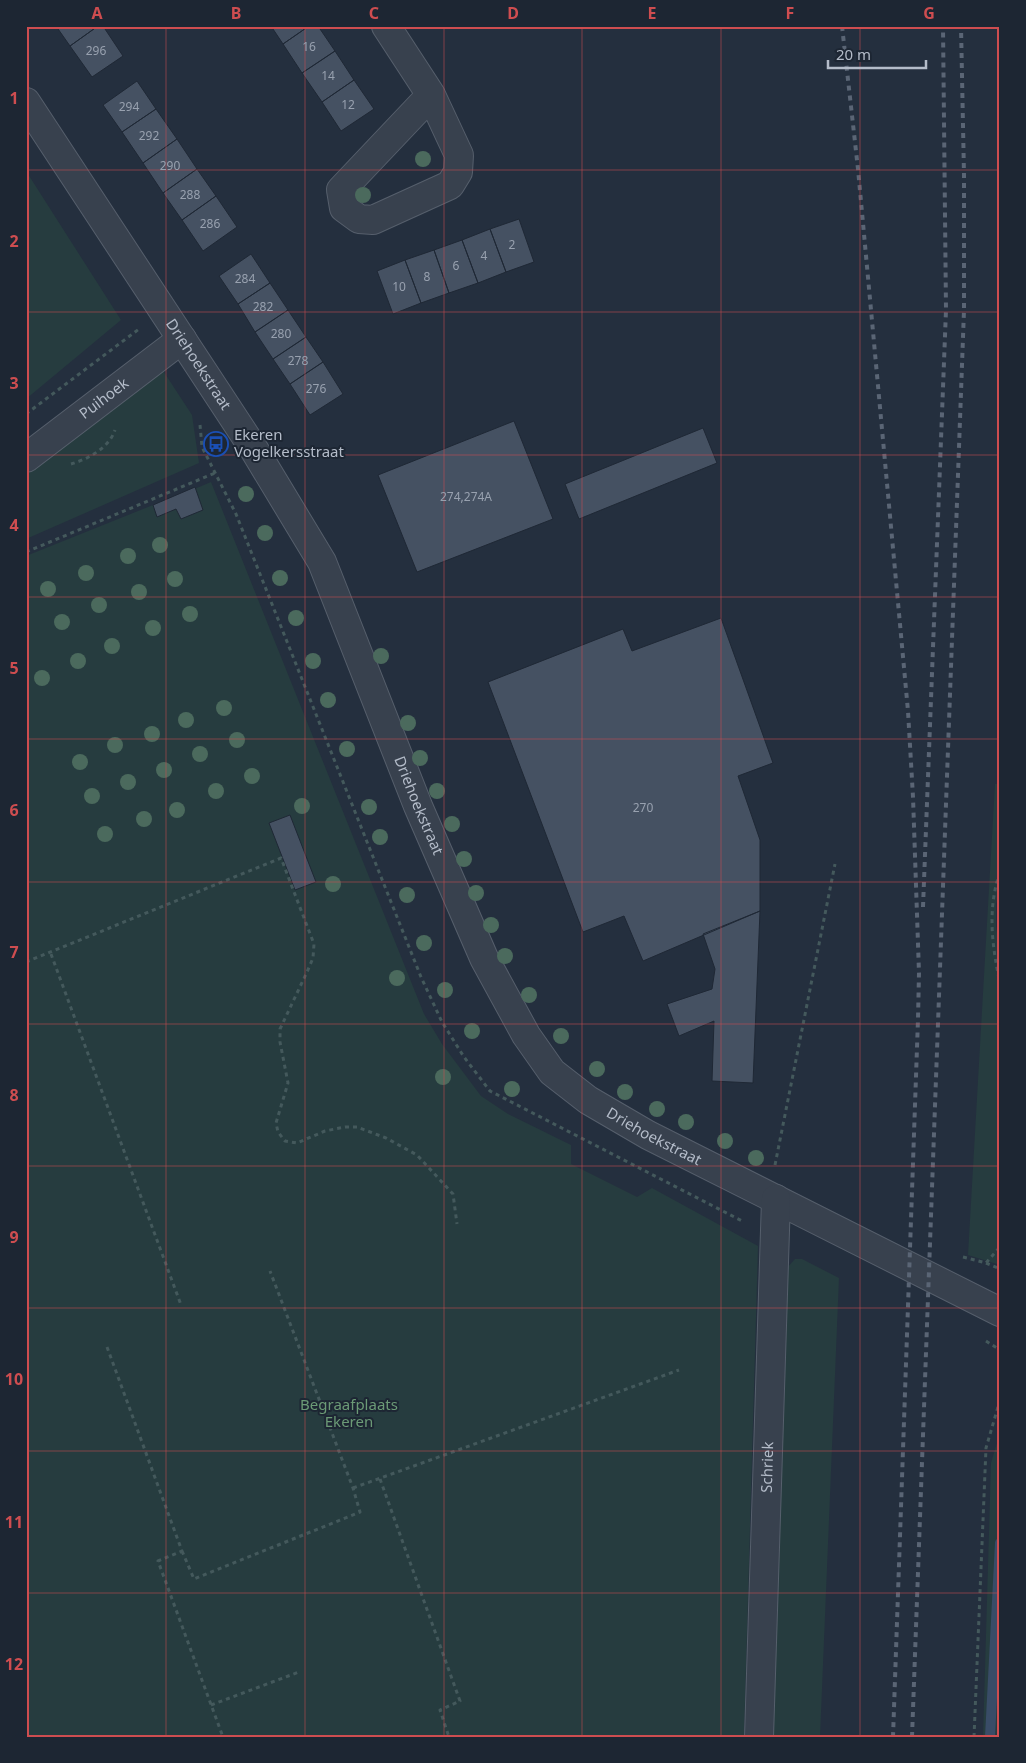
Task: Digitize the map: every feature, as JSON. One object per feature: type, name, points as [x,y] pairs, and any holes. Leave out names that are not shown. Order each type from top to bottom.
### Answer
[{"type":"street","points":[[386,26],[431,95],[459,155],[458,172],[450,185],[373,220],[359,219],[344,208],[341,190],[431,95]]},
{"type":"street","name":"Driehoekstraat","points":[[26,102],[252,446],[322,562],[382,718],[436,850],[484,958],[526,1035],[552,1072],[588,1100],[648,1135],[1000,1312]]},
{"type":"street","name":"Puihoek","points":[[26,458],[182,339]]},
{"type":"street","name":"Schriek","points":[[760,1737],[776,1199]]},
{"type":"path","points":[[26,414],[163,310]]},
{"type":"path","points":[[26,552],[215,473]]},
{"type":"path","points":[[26,962],[51,954],[281,858],[314,944],[307,972],[280,1029],[280,1042],[288,1083],[276,1124],[278,1132],[285,1141],[297,1142],[325,1131],[357,1126],[386,1138],[416,1155],[453,1194],[458,1224]]},
{"type":"path","points":[[776,1199],[774,1161],[835,864]]},
{"type":"path","points":[[1000,872],[992,908],[992,933],[1000,983]]},
{"type":"path","points":[[51,954],[181,1305]]},
{"type":"path","points":[[986,1263],[1000,1247]]},
{"type":"path","points":[[964,1257],[1000,1269]]},
{"type":"path","points":[[107,1347],[194,1579],[360,1512],[270,1272]]},
{"type":"path","points":[[352,1488],[679,1370]]},
{"type":"path","points":[[974,1737],[986,1448],[1000,1400]]},
{"type":"path","points":[[380,1479],[460,1701],[440,1710],[449,1737]]},
{"type":"path","points":[[182,1551],[158,1561],[223,1737]]},
{"type":"path","points":[[211,1705],[299,1672]]},
{"type":"green space","points":[[26,171],[121,320],[26,399]]},
{"type":"green space","points":[[158,363],[192,415],[199,463],[26,539],[26,466]]},
{"type":"green space","name":"Begraafplaats Ekeren","points":[[211,482],[424,1014],[442,1044],[481,1096],[508,1114],[571,1145],[571,1164],[637,1197],[652,1188],[758,1246],[744,1737],[26,1737],[26,556]]},
{"type":"green space","points":[[995,784],[1000,784],[1000,886],[996,904],[996,926],[1000,953],[1000,994],[997,997],[1000,1020],[1000,1265],[968,1255]]},
{"type":"green space","points":[[795,1259],[802,1259],[839,1278],[820,1737],[773,1737],[786,1269]]},
{"type":"green space","points":[[1000,1433],[1000,1737],[983,1737],[991,1463]]},
{"type":"building","points":[[56,26],[98,26],[70,46]]},
{"type":"building","points":[[98,26],[103,26],[123,56],[92,77],[70,46]]},
{"type":"building","points":[[271,26],[309,26],[283,44]]},
{"type":"building","points":[[309,26],[318,26],[335,51],[302,73],[283,44]]},
{"type":"building","points":[[335,51],[354,80],[322,102],[302,73]]},
{"type":"building","points":[[354,80],[374,109],[341,131],[322,102]]},
{"type":"building","points":[[137,81],[156,109],[122,132],[103,105]]},
{"type":"building","points":[[156,109],[177,139],[143,163],[122,132]]},
{"type":"building","points":[[177,139],[197,169],[163,193],[143,163]]},
{"type":"building","points":[[197,169],[216,196],[182,220],[163,193]]},
{"type":"building","points":[[216,196],[237,227],[203,251],[182,220]]},
{"type":"building","points":[[519,219],[534,262],[506,272],[490,229]]},
{"type":"building","points":[[490,229],[506,272],[478,283],[462,240]]},
{"type":"building","points":[[462,240],[478,283],[449,293],[434,250]]},
{"type":"building","points":[[434,250],[449,293],[421,303],[405,260]]},
{"type":"building","points":[[251,254],[270,283],[238,304],[219,276]]},
{"type":"building","points":[[405,260],[421,303],[393,314],[377,271]]},
{"type":"building","points":[[270,283],[288,310],[255,332],[238,304]]},
{"type":"building","points":[[288,310],[306,337],[273,359],[255,332]]},
{"type":"building","points":[[306,337],[323,362],[290,384],[273,359]]},
{"type":"building","points":[[323,362],[343,394],[310,415],[290,384]]},
{"type":"building","points":[[514,421],[553,519],[417,572],[378,475]]},
{"type":"building","points":[[703,428],[717,463],[579,519],[565,484]]},
{"type":"building","points":[[195,487],[203,510],[181,519],[176,509],[157,517],[153,505]]},
{"type":"building","points":[[721,618],[773,763],[738,776],[760,840],[760,911],[643,961],[624,916],[583,932],[488,682],[623,629],[632,651]]},
{"type":"building","points":[[290,815],[316,882],[295,890],[269,823]]},
{"type":"building","points":[[760,911],[753,1083],[712,1081],[714,1021],[679,1036],[667,1004],[712,989],[715,969],[703,934]]},
{"type":"waterway","points":[[990,1737],[1000,1543]]},
{"type":"railway","points":[[842,26],[858,169],[908,711],[919,973],[893,1737]]},
{"type":"railway","points":[[923,907],[946,310],[943,26]]},
{"type":"railway","points":[[912,1737],[964,310],[961,26]]},
{"type":"place","name":"Ekeren Vogelkersstraat","points":[[216,444]]}]
